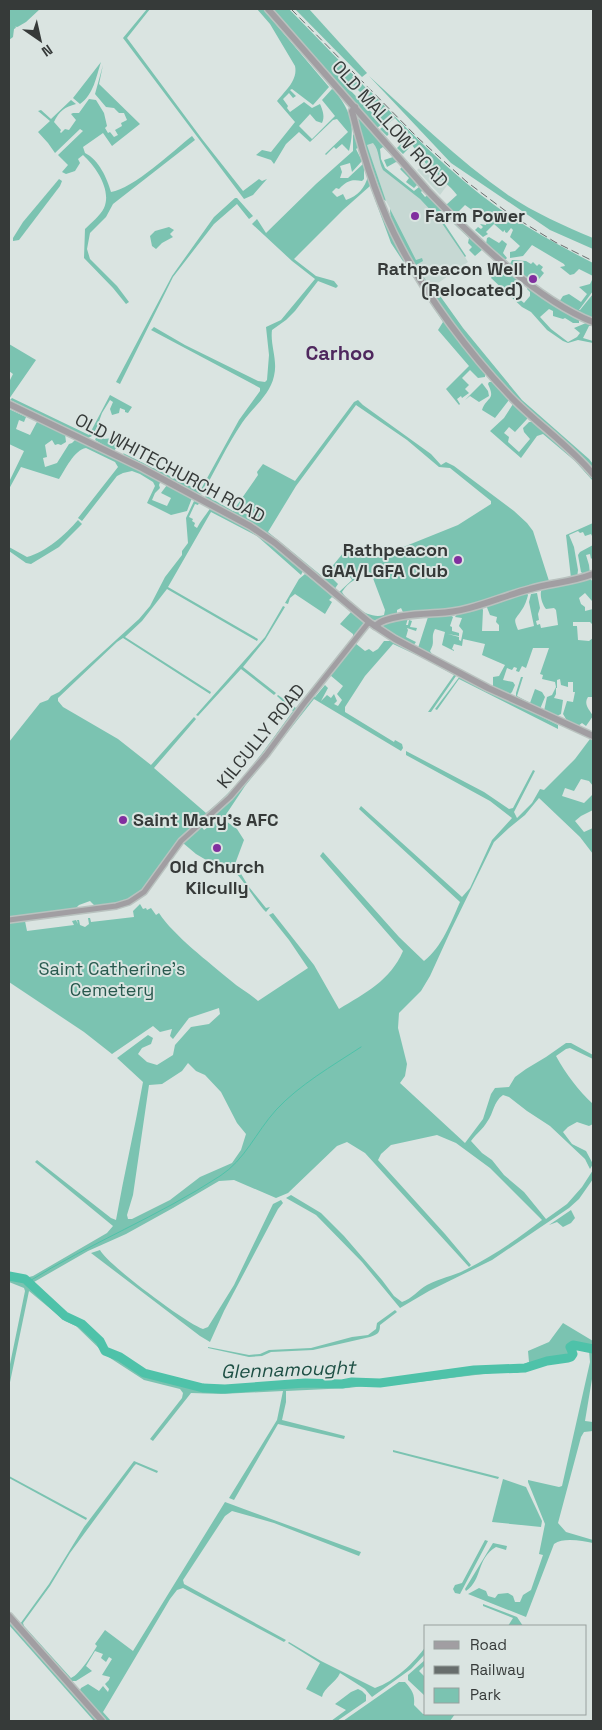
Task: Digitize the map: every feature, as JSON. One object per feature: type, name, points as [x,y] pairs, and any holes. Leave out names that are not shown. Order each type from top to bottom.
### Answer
[{"type":"street","name":"OLD MALLOW ROAD","points":[[268,9],[437,200],[486,247],[524,279],[556,303],[593,322]]},
{"type":"street","points":[[354,107],[352,111],[356,130],[378,193],[396,237],[415,271],[454,327],[492,376],[522,408],[593,474]]},
{"type":"street","name":"OLD WHITECHURCH ROAD","points":[[9,404],[142,468],[250,526],[275,543],[372,624],[395,639],[488,688],[593,736]]},
{"type":"street","points":[[372,624],[415,614],[458,612],[528,589],[569,582],[593,574]]},
{"type":"street","name":"KILCULLY ROAD","points":[[9,920],[121,905],[144,892],[181,841],[230,798],[266,755],[303,705],[372,624]]},
{"type":"street","points":[[9,1616],[102,1721]]},
{"type":"shaded area","name":"Farm Power","points":[[372,141],[380,149],[381,159],[385,168],[440,217],[466,256],[468,262],[431,288],[415,263],[390,214],[390,208],[366,143]]},
{"type":"shaded area","points":[[425,163],[430,169],[433,168],[448,184],[440,195],[417,170]]},
{"type":"green space","points":[[9,9],[40,9],[26,22],[14,29],[13,37],[9,40]]},
{"type":"green space","points":[[147,9],[150,9],[127,38],[243,191],[259,179],[262,181],[267,179],[253,195],[244,199],[123,38]]},
{"type":"green space","points":[[257,9],[263,9],[329,87],[313,105],[292,89],[290,90],[296,96],[293,98],[289,93],[283,99],[288,106],[287,108],[290,112],[304,102],[312,108],[320,104],[323,114],[322,123],[316,121],[310,114],[299,126],[312,139],[335,116],[322,100],[332,89],[334,90],[348,111],[352,126],[349,151],[342,144],[325,154],[348,132],[337,119],[333,120],[310,142],[299,132],[286,144],[274,164],[271,160],[256,155],[262,150],[271,152],[295,122],[277,101],[291,85],[295,76],[295,66],[270,24]]},
{"type":"green space","points":[[271,9],[289,9],[368,92],[370,91],[415,137],[447,166],[480,194],[509,215],[544,237],[593,263],[593,276],[579,269],[570,275],[560,267],[565,266],[564,264],[532,245],[523,256],[510,258],[510,252],[515,251],[520,246],[510,237],[513,230],[511,228],[507,233],[494,224],[486,232],[488,234],[483,237],[475,230],[478,227],[481,229],[483,227],[480,224],[486,225],[487,221],[465,205],[456,214],[446,205],[457,195],[434,168],[430,169],[412,145],[403,154],[397,148],[401,144],[404,147],[409,143],[409,139],[416,143],[395,118],[385,126],[391,132],[387,136],[380,129],[389,121],[387,120],[377,128]],"holes":[[[353,85],[382,114],[377,118],[349,89]]]},
{"type":"green space","points":[[295,9],[309,9],[367,73],[362,77]]},
{"type":"green space","points":[[101,62],[91,90],[80,104],[73,98]]},
{"type":"green space","points":[[103,65],[99,84],[140,124],[112,146],[103,133],[83,147],[85,153],[102,170],[111,192],[141,177],[192,136],[195,140],[113,204],[106,217],[90,233],[87,249],[90,259],[117,286],[129,302],[126,304],[84,258],[85,229],[100,214],[106,201],[106,194],[101,179],[83,155],[78,159],[80,163],[75,171],[66,174],[62,172],[68,165],[58,155],[83,131],[80,129],[55,153],[38,132],[50,121],[38,111],[41,110],[51,119],[71,100],[76,104],[63,110],[56,118],[54,122],[61,130],[61,133],[65,129],[69,130],[76,120],[71,114],[79,113],[89,99],[96,100],[104,113],[107,126],[105,128],[108,133],[110,132],[114,137],[118,135],[115,130],[122,126],[121,123],[127,120],[124,113],[119,113],[114,108],[106,107],[95,94]]},
{"type":"green space","points":[[369,76],[437,138],[490,182],[529,208],[593,238],[593,249],[550,230],[451,163]]},
{"type":"green space","points":[[357,119],[360,119],[399,163],[396,162],[387,167],[384,160],[393,157],[383,147],[380,149],[381,159],[385,168],[414,191],[419,187],[417,185],[414,188],[406,182],[409,178],[400,169],[402,167],[423,190],[421,192],[425,197],[428,195],[449,217],[444,223],[465,257],[439,219],[420,199],[383,170],[377,149],[373,143],[367,145],[386,201],[383,199]]},
{"type":"green space","points":[[355,133],[359,147],[356,149],[362,161],[352,172],[350,163],[340,166],[342,172],[340,178],[348,178],[364,163],[364,179],[362,181],[349,181],[332,192],[337,197],[343,194],[346,200],[360,191],[368,176],[395,241],[485,372],[485,377],[478,378],[470,370],[462,378],[469,385],[465,389],[469,393],[457,399],[459,405],[446,389],[469,366],[438,330],[443,322],[391,243],[370,186],[294,259],[316,276],[334,281],[338,286],[336,288],[318,281],[295,311],[272,330],[275,370],[272,383],[237,431],[202,494],[199,495],[125,456],[123,453],[200,491],[239,420],[260,391],[260,388],[151,330],[154,327],[185,345],[258,381],[265,382],[267,380],[269,355],[266,327],[281,320],[315,279],[292,261],[252,224],[257,219],[266,233],[353,151],[353,135]]},
{"type":"green space","points":[[59,179],[62,181],[60,186],[19,240],[13,241],[23,222]]},
{"type":"green space","points":[[235,198],[253,216],[249,219],[237,204],[214,224],[173,277],[120,384],[116,382],[172,276],[214,217]]},
{"type":"green space","points":[[390,209],[416,260],[422,258],[423,261],[416,265],[431,288],[433,286],[463,328],[522,400],[589,459],[593,464],[593,471],[542,425],[474,353],[407,254],[393,226]]},
{"type":"green space","points":[[452,220],[483,249],[475,256],[469,250],[472,247],[468,243],[469,238]]},
{"type":"green space","points":[[169,227],[174,230],[170,234],[173,237],[156,249],[152,246],[150,236],[155,231]]},
{"type":"green space","points":[[489,237],[499,243],[502,240],[507,244],[503,253],[506,259],[504,260],[486,244]]},
{"type":"green space","points":[[512,260],[526,261],[531,264],[533,262],[537,266],[539,264],[543,267],[541,270],[544,273],[535,284],[510,264]]},
{"type":"green space","points":[[500,265],[520,281],[510,291],[524,303],[530,296],[528,287],[562,311],[579,320],[579,323],[573,323],[565,318],[553,316],[553,311],[549,309],[540,317],[551,329],[568,342],[580,333],[574,328],[586,323],[592,326],[589,326],[583,338],[593,341],[593,343],[578,340],[568,343],[547,330],[531,312],[522,307],[491,278]]},
{"type":"green space","points":[[592,280],[593,291],[579,310],[593,294],[593,316],[591,319],[559,302],[563,296],[569,294],[581,302],[587,294],[579,287],[590,284]]},
{"type":"green space","points":[[9,344],[36,360],[9,399],[9,382],[13,374],[9,371]]},
{"type":"green space","points":[[489,382],[493,382],[509,400],[495,418],[482,410],[491,396]]},
{"type":"green space","points":[[482,383],[489,396],[479,402],[470,396],[465,400]]},
{"type":"green space","points":[[110,395],[132,407],[128,413],[120,408],[119,413],[112,415],[110,409],[113,402],[110,400],[102,413],[94,435],[88,438],[10,400],[12,398],[89,435]]},
{"type":"green space","name":"Rathpeacon GAA/LGFA Club","points":[[358,400],[431,454],[441,465],[446,462],[454,466],[514,511],[533,531],[549,581],[472,605],[468,604],[468,606],[462,609],[404,614],[401,608],[397,610],[397,615],[371,621],[338,593],[352,580],[341,564],[330,576],[338,584],[334,590],[206,498],[205,495],[233,511],[258,475],[257,472],[263,464],[295,481],[354,402]],"holes":[[[356,405],[407,440],[439,467],[450,468],[491,501],[491,504],[458,525],[376,558],[373,558],[358,546],[348,547],[326,576],[323,577],[268,532],[296,486]],[[369,572],[385,610],[384,615],[372,615],[360,610],[342,592],[344,588]]]},
{"type":"green space","points":[[512,401],[527,416],[527,419],[515,432],[509,427],[504,433],[509,437],[508,442],[519,452],[530,439],[523,428],[529,422],[533,422],[577,460],[593,477],[593,481],[575,461],[543,434],[537,436],[521,458],[490,431],[504,418],[513,404]]},
{"type":"green space","points":[[9,409],[26,417],[24,422],[19,420],[16,429],[30,435],[38,420],[65,434],[66,442],[61,445],[55,445],[52,440],[45,445],[47,457],[43,458],[45,467],[57,463],[69,444],[76,439],[161,480],[160,488],[152,500],[167,506],[171,498],[161,493],[167,485],[191,496],[187,511],[171,515],[147,503],[155,486],[153,482],[132,471],[117,476],[82,521],[78,518],[118,467],[115,462],[86,448],[74,456],[59,479],[21,467],[9,489],[9,482],[24,451],[9,444]]},
{"type":"green space","points":[[117,432],[113,442],[118,445],[114,451],[95,440],[98,433],[104,439],[113,438]]},
{"type":"green space","points":[[194,501],[199,503],[198,505],[195,504],[189,517],[193,519],[194,526],[197,528],[211,507],[261,535],[303,571],[301,575],[257,536],[211,512],[168,587],[258,639],[257,641],[167,589],[142,621],[125,637],[211,692],[210,694],[123,638],[58,698],[58,701],[63,707],[118,739],[151,765],[194,717],[196,719],[154,768],[206,813],[231,791],[293,711],[277,696],[296,708],[353,637],[353,634],[340,624],[351,612],[338,600],[361,619],[364,624],[267,751],[231,793],[185,834],[149,884],[136,896],[120,904],[96,907],[90,901],[79,905],[75,909],[9,918],[9,742],[40,703],[59,692],[139,619],[150,606],[165,577],[182,555],[182,551],[188,543],[186,518]]},
{"type":"green space","points":[[78,520],[82,524],[59,547],[31,564],[26,563],[9,551],[9,547],[27,557],[34,555],[55,542]]},
{"type":"green space","points":[[593,523],[593,538],[591,534],[585,536],[583,532],[580,533],[578,531],[569,535],[574,547],[578,570],[577,578],[553,581],[571,578],[566,535]]},
{"type":"green space","points":[[593,545],[593,557],[591,559],[590,554],[586,555],[590,574],[585,575],[581,572],[578,555]]},
{"type":"green space","points":[[305,574],[335,597],[335,599],[332,597],[329,600],[332,602],[325,614],[295,594],[290,598],[288,604],[285,603],[299,579]]},
{"type":"green space","points":[[589,577],[593,582],[593,600],[585,593],[579,598],[581,604],[585,607],[585,611],[593,609],[593,625],[590,622],[573,622],[573,626],[577,626],[578,640],[589,641],[593,638],[593,697],[588,697],[586,702],[593,716],[586,726],[582,723],[578,726],[563,721],[566,719],[563,714],[567,701],[573,702],[575,692],[573,692],[573,682],[568,682],[568,687],[561,685],[560,679],[557,680],[556,694],[554,698],[563,700],[561,714],[557,716],[544,711],[547,697],[552,695],[556,687],[555,682],[542,679],[543,675],[540,674],[549,648],[533,648],[526,668],[522,666],[519,672],[514,667],[512,670],[507,668],[503,680],[513,682],[515,685],[509,695],[493,688],[493,677],[499,676],[505,665],[482,655],[485,644],[463,639],[462,646],[454,644],[452,649],[454,651],[442,645],[445,632],[435,629],[433,645],[430,651],[432,654],[418,648],[428,617],[418,618],[418,616],[450,615],[453,617],[450,626],[452,631],[459,633],[459,636],[448,634],[459,637],[461,641],[463,631],[459,626],[462,618],[455,617],[457,614],[481,606],[483,610],[482,631],[499,631],[499,625],[496,622],[497,617],[490,615],[486,605],[527,593],[525,605],[515,619],[518,630],[534,626],[529,602],[531,594],[537,593],[540,608],[539,620],[536,621],[537,625],[540,624],[541,628],[558,625],[556,610],[554,608],[546,609],[543,604],[542,589]]},
{"type":"green space","points":[[283,606],[285,607],[265,640],[243,667],[276,693],[274,695],[241,669],[198,716],[196,715],[265,637]]},
{"type":"green space","points":[[408,618],[406,625],[408,625],[409,620],[412,621],[410,627],[417,628],[416,631],[407,628],[406,637],[416,642],[413,646],[381,626],[384,623]]},
{"type":"green space","points":[[384,641],[393,641],[455,673],[456,676],[431,712],[428,712],[454,675],[393,644],[365,676],[345,707],[345,712],[394,742],[395,740],[402,744],[403,748],[401,751],[314,699],[245,786],[223,819],[237,829],[244,840],[235,864],[249,887],[266,908],[270,907],[266,912],[241,878],[230,867],[226,864],[218,867],[196,854],[183,843],[201,826],[204,830],[218,820],[217,818],[209,824],[207,821],[234,796],[313,696],[315,697],[325,685],[328,688],[321,701],[327,695],[331,698],[334,694],[337,701],[334,704],[338,706],[342,700],[337,694],[343,686],[330,675],[355,643],[365,651],[369,649],[373,652]]},
{"type":"green space","points":[[460,676],[558,725],[558,729],[459,679],[437,710],[435,709]]},
{"type":"green space","points":[[521,677],[523,677],[517,696],[530,703],[535,689],[542,692],[545,697],[540,709],[516,698]]},
{"type":"green space","name":"Saint Catherine's Cemetery","points":[[590,739],[593,739],[593,786],[589,781],[581,779],[574,791],[565,788],[562,796],[584,803],[593,794],[593,810],[575,821],[584,832],[593,828],[593,854],[580,837],[539,798],[525,815],[494,842],[430,976],[421,991],[399,1013],[398,1028],[407,1064],[405,1076],[400,1083],[465,1143],[483,1119],[491,1094],[495,1088],[509,1087],[515,1077],[566,1043],[571,1043],[593,1055],[593,1059],[570,1048],[556,1056],[573,1082],[593,1104],[593,1124],[589,1126],[577,1122],[563,1132],[572,1144],[586,1151],[593,1164],[590,1169],[585,1159],[550,1126],[509,1097],[503,1095],[497,1101],[485,1125],[471,1141],[482,1153],[492,1160],[504,1175],[524,1192],[546,1219],[567,1204],[582,1187],[593,1170],[593,1179],[579,1199],[569,1208],[492,1260],[429,1291],[400,1308],[362,1262],[316,1215],[286,1198],[291,1195],[321,1213],[344,1236],[394,1296],[402,1302],[427,1285],[462,1271],[486,1258],[542,1220],[490,1168],[456,1143],[437,1135],[391,1145],[381,1154],[378,1160],[445,1234],[471,1265],[469,1267],[365,1153],[347,1142],[337,1146],[288,1193],[276,1198],[234,1180],[219,1181],[126,1234],[88,1251],[34,1282],[34,1286],[67,1315],[83,1323],[109,1350],[145,1372],[212,1387],[386,1380],[480,1366],[518,1366],[529,1362],[528,1351],[549,1342],[563,1323],[593,1341],[593,1373],[585,1421],[593,1422],[593,1431],[584,1432],[581,1437],[558,1523],[566,1532],[593,1540],[593,1543],[568,1540],[554,1544],[526,1617],[468,1594],[479,1588],[486,1591],[488,1596],[495,1598],[498,1594],[508,1593],[513,1596],[515,1602],[520,1602],[523,1595],[531,1590],[543,1555],[539,1554],[545,1524],[528,1480],[559,1487],[562,1486],[590,1362],[589,1351],[585,1349],[577,1349],[571,1360],[545,1364],[517,1373],[492,1373],[385,1386],[286,1391],[286,1402],[282,1420],[345,1436],[344,1439],[278,1424],[234,1500],[229,1498],[277,1420],[283,1391],[221,1394],[191,1393],[153,1441],[150,1439],[182,1398],[183,1393],[180,1389],[144,1380],[107,1356],[76,1326],[65,1321],[29,1291],[9,1387],[9,1369],[25,1291],[24,1288],[9,1282],[9,1274],[33,1276],[107,1233],[113,1226],[35,1162],[37,1160],[116,1220],[143,1082],[117,1058],[148,1035],[153,1038],[151,1044],[142,1048],[138,1054],[147,1062],[157,1065],[173,1055],[175,1045],[191,1027],[209,1024],[220,1014],[219,1008],[189,1018],[173,1039],[170,1036],[172,1029],[160,1032],[153,1026],[112,1054],[84,1032],[9,982],[9,923],[25,921],[27,931],[74,925],[72,921],[76,920],[78,924],[77,920],[79,920],[80,925],[85,927],[89,924],[88,918],[90,918],[91,922],[134,917],[133,911],[140,904],[143,909],[151,908],[156,915],[159,913],[192,948],[233,983],[258,1001],[308,968],[269,915],[273,913],[314,965],[339,1009],[367,992],[384,978],[398,961],[403,951],[320,856],[323,852],[399,937],[424,961],[441,941],[460,902],[359,809],[361,806],[462,897],[470,888],[492,840],[512,818],[490,801],[406,755],[406,751],[484,792],[509,809],[513,808],[533,770],[535,771],[514,812],[517,818],[532,803],[540,789],[544,790],[575,759]],"holes":[[[188,1063],[196,1071],[205,1075],[221,1092],[237,1123],[246,1134],[241,1150],[232,1163],[200,1177],[170,1200],[132,1219],[128,1219],[127,1215],[133,1195],[149,1085],[162,1084],[182,1071]]]},
{"type":"green space","points":[[281,1200],[283,1203],[278,1209],[224,1311],[210,1342],[91,1253],[100,1250],[117,1268],[148,1293],[181,1317],[203,1329],[208,1327],[234,1285],[273,1204]]},
{"type":"green space","points":[[571,1210],[575,1218],[571,1223],[563,1227],[557,1222],[549,1225]]},
{"type":"green space","points":[[395,1310],[397,1312],[380,1325],[379,1332],[375,1335],[313,1350],[271,1352],[262,1356],[249,1357],[208,1348],[249,1355],[260,1354],[269,1350],[311,1348],[352,1337],[368,1335],[376,1329],[377,1323]]},
{"type":"green space","points":[[393,1450],[499,1477],[498,1479],[393,1452]]},
{"type":"green space","points":[[134,1461],[158,1471],[157,1473],[136,1464],[134,1466],[70,1553],[50,1586],[23,1623],[71,1678],[85,1664],[97,1646],[95,1644],[105,1630],[133,1651],[225,1502],[361,1552],[359,1556],[274,1523],[232,1511],[225,1516],[183,1580],[184,1584],[286,1640],[284,1642],[183,1588],[177,1590],[103,1712],[111,1721],[105,1721],[79,1692],[81,1688],[88,1684],[99,1691],[103,1686],[108,1692],[109,1689],[105,1684],[110,1677],[102,1675],[112,1659],[109,1657],[106,1662],[101,1658],[103,1654],[95,1651],[86,1666],[92,1671],[76,1681],[70,1681],[20,1624],[49,1584],[84,1527]]},
{"type":"green space","points":[[9,1476],[87,1518],[86,1520],[9,1478]]},
{"type":"green space","points":[[503,1479],[526,1487],[542,1521],[541,1527],[492,1522]]},
{"type":"green space","points":[[485,1540],[488,1541],[460,1594],[455,1593],[453,1589],[455,1585],[462,1583]]},
{"type":"green space","points":[[493,1543],[507,1546],[506,1550],[496,1547],[485,1557],[475,1581],[466,1591],[465,1589]]},
{"type":"green space","points":[[483,1604],[517,1617],[522,1625],[509,1625],[513,1618],[483,1606]]},
{"type":"green space","points":[[9,1620],[99,1721],[94,1721],[9,1625]]},
{"type":"green space","points":[[288,1643],[375,1688],[390,1681],[404,1671],[424,1649],[424,1655],[411,1669],[372,1697],[365,1689],[340,1673],[336,1680],[325,1690],[322,1697],[306,1689],[320,1663]]},
{"type":"green space","points":[[424,1661],[424,1666],[419,1671],[424,1676],[424,1695],[408,1680],[408,1675]]},
{"type":"green space","points":[[399,1682],[405,1682],[410,1687],[414,1705],[424,1715],[454,1715],[450,1721],[343,1721]]},
{"type":"green space","points":[[358,1689],[366,1695],[366,1701],[337,1721],[331,1721],[346,1710],[335,1704]]},
{"type":"waterway","points":[[28,1282],[173,1204],[220,1176],[236,1162],[269,1118],[285,1101],[316,1076],[361,1047]]},
{"type":"waterway","name":"Glennamought","points":[[9,1276],[25,1279],[65,1316],[82,1324],[100,1341],[105,1351],[120,1357],[144,1373],[203,1388],[225,1389],[305,1383],[380,1383],[474,1370],[525,1368],[547,1361],[571,1357],[573,1354],[570,1347],[573,1345],[593,1349]]},
{"type":"railway","points":[[291,9],[418,138],[467,182],[511,215],[555,242],[593,261]]},
{"type":"place","name":"Farm Power","points":[[415,216]]},
{"type":"place","name":"Rathpeacon Well (Relocated)","points":[[533,279]]},
{"type":"place","name":"Rathpeacon GAA/LGFA Club","points":[[458,560]]},
{"type":"place","name":"Saint Mary's AFC","points":[[123,820]]},
{"type":"place","name":"Old Church Kilcully","points":[[217,848]]},
{"type":"district","name":"Carhoo","points":[[340,353]]}]
